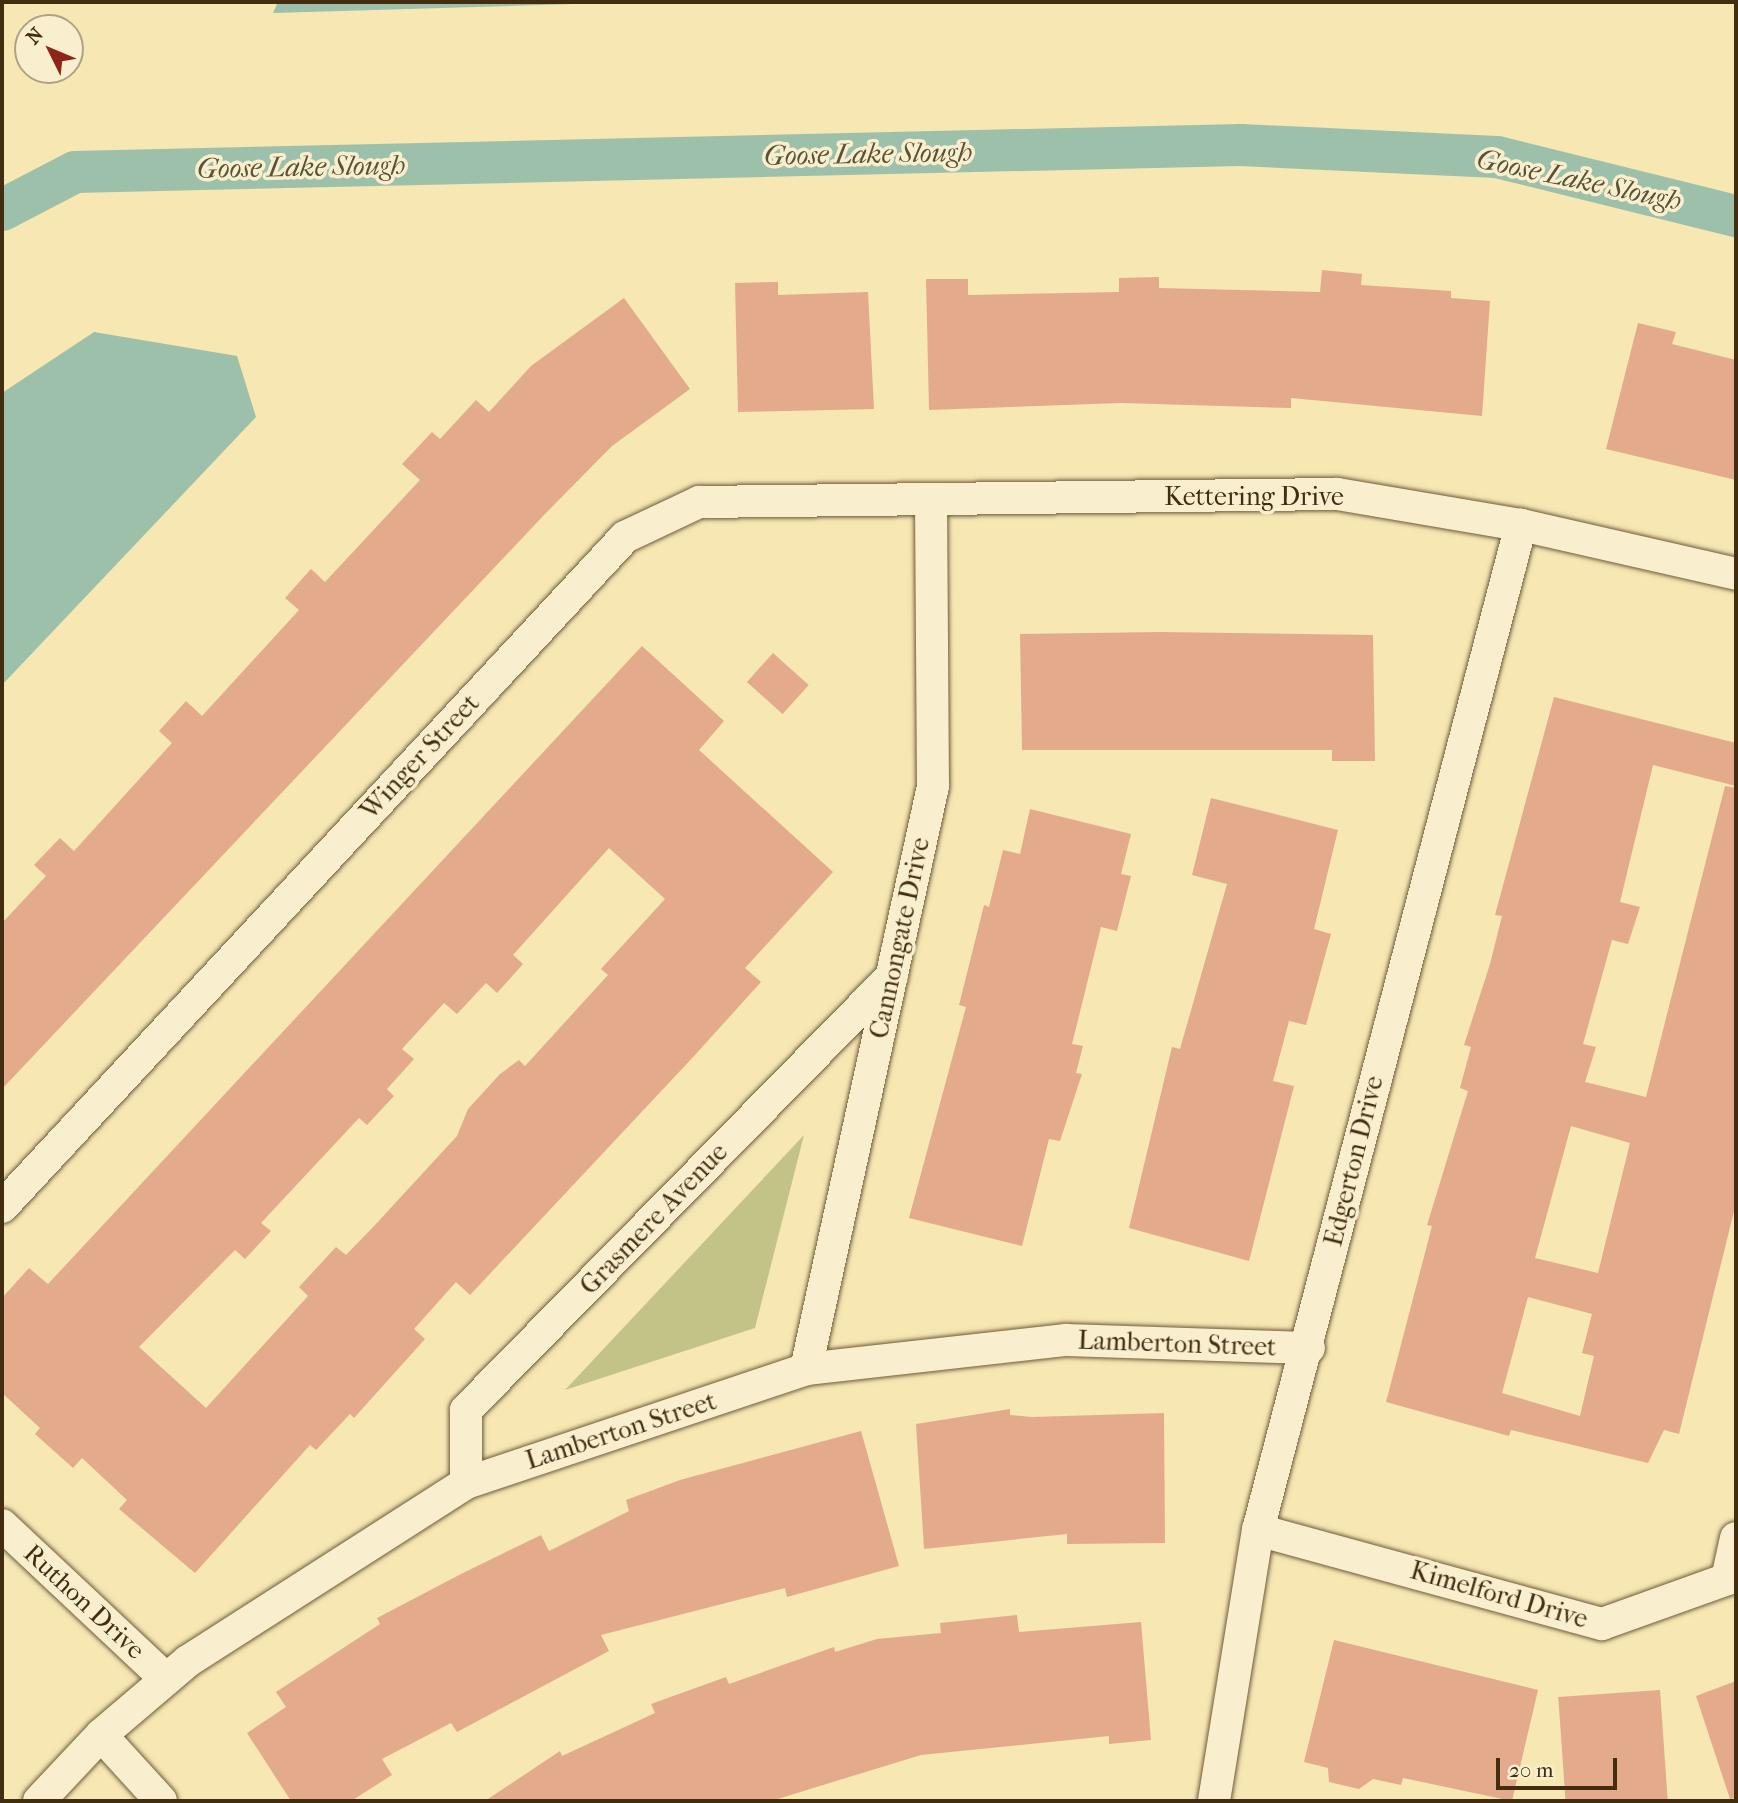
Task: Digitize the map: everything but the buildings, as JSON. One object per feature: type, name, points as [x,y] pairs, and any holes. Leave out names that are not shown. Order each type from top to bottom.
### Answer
[{"type":"street","name":"Kettering Drive","points":[[931,499],[1338,494],[1521,526],[1736,574]]},
{"type":"street","name":"Cannongate Drive","points":[[806,1369],[933,786],[931,499]]},
{"type":"street","name":"Winger Street","points":[[2,1207],[625,537],[699,502],[931,499]]},
{"type":"street","name":"Edgerton Drive","points":[[1214,1801],[1258,1530],[1309,1348],[1407,942],[1521,526]]},
{"type":"street","name":"Grasmere Avenue","points":[[466,1483],[466,1410],[892,976]]},
{"type":"street","name":"Lamberton Street","points":[[40,1801],[102,1735],[166,1679],[466,1483],[806,1369],[1066,1340],[1309,1348]]},
{"type":"street","name":"Ruthon Drive","points":[[2,1525],[166,1679]]},
{"type":"street","name":"Kimelford Drive","points":[[1258,1530],[1602,1624],[1731,1578]]},
{"type":"street","points":[[1731,1578],[1736,1538]]},
{"type":"street","points":[[102,1735],[162,1801]]},
{"type":"green space","points":[[804,1135],[755,1328],[565,1390]]},
{"type":"shaded area","points":[[278,2],[639,2],[273,13]]},
{"type":"shaded area","points":[[94,332],[237,356],[256,417],[2,685],[2,393]]},
{"type":"waterway","name":"Goose Lake Slough","points":[[2,210],[75,172],[1241,145],[1497,157],[1736,216]]}]
